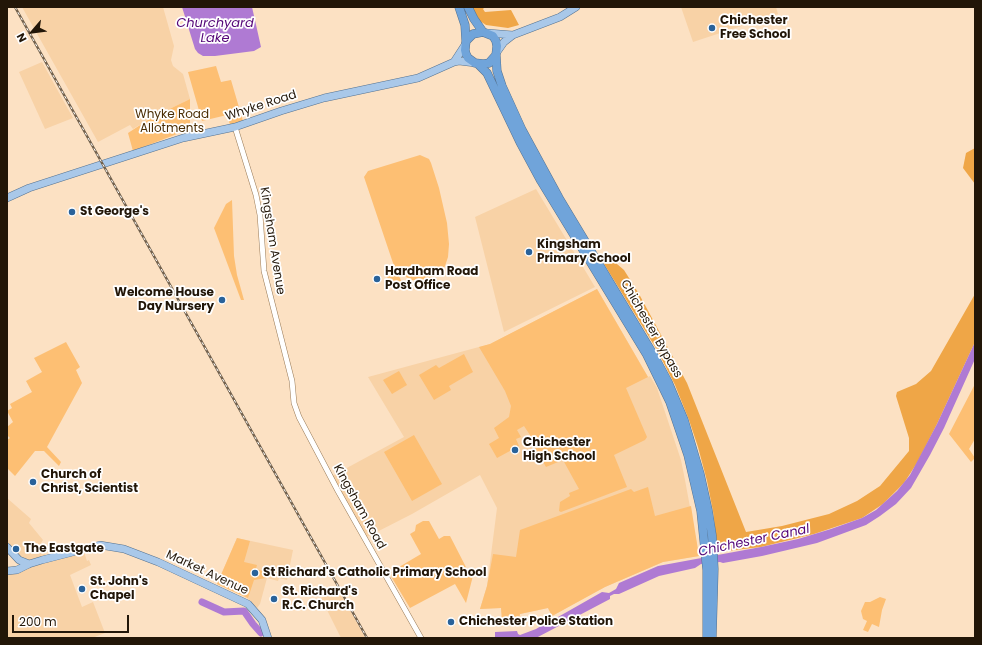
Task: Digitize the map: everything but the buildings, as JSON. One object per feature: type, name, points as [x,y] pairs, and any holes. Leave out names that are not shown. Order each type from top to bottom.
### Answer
[{"type":"highway","points":[[459,7],[465,25],[465,50],[468,58],[477,64],[489,62],[496,53],[496,41],[474,20],[468,7]]},
{"type":"highway","points":[[466,43],[473,34],[486,32]]},
{"type":"highway","name":"Chichester Bypass","points":[[496,53],[497,71],[502,86],[536,157],[562,204],[643,336],[675,397],[699,467],[708,510],[712,638]]},
{"type":"highway","name":"Chichester Bypass","points":[[477,64],[487,73],[520,142],[541,181],[636,337],[663,387],[690,461],[710,552]]},
{"type":"highway","name":"Chichester Bypass","points":[[707,638],[711,570]]},
{"type":"main road","points":[[496,53],[504,42],[513,35],[560,17],[576,7]]},
{"type":"main road","points":[[486,32],[513,35]]},
{"type":"main road","points":[[454,62],[466,43]]},
{"type":"main road","name":"Whyke Road","points":[[7,198],[34,186],[169,142],[197,134],[235,127],[307,102],[418,78],[454,62],[459,61],[477,64]]},
{"type":"main road","name":"Market Avenue","points":[[9,571],[17,570],[29,564],[70,552],[100,545],[120,548],[141,555],[248,604],[262,620],[268,638]]},
{"type":"main road","points":[[7,547],[15,557],[29,564]]},
{"type":"main road","points":[[9,571],[15,565],[15,557]]},
{"type":"street","name":"Kingsham Avenue","points":[[235,127],[256,195],[260,215],[264,271],[292,381]]},
{"type":"street","name":"Kingsham Road","points":[[292,381],[294,403],[301,423],[421,638]]},
{"type":"shaded area","points":[[22,7],[163,7],[174,46],[171,60],[173,66],[183,74],[190,99],[151,118],[133,129],[130,125],[98,142]]},
{"type":"shaded area","points":[[472,7],[485,7],[483,9],[485,12],[511,10],[519,25],[508,28],[486,25],[480,21]]},
{"type":"shaded area","name":"Chichester Free School","points":[[681,7],[776,7],[778,14],[693,42]]},
{"type":"shaded area","points":[[42,62],[73,118],[45,129],[19,72]]},
{"type":"shaded area","points":[[975,148],[975,184],[963,168],[966,153]]},
{"type":"shaded area","name":"Kingsham Primary School","points":[[536,189],[595,287],[504,332],[475,217]]},
{"type":"shaded area","points":[[602,255],[615,255],[617,264],[624,270],[639,294],[687,383],[746,532],[782,526],[829,514],[857,501],[880,486],[909,451],[909,438],[896,396],[897,392],[916,384],[931,371],[975,294],[975,342],[917,463],[904,483],[883,504],[862,518],[814,534],[761,547],[718,552],[713,511],[707,481],[689,420],[675,385],[657,350],[601,259]]},
{"type":"shaded area","name":"Chichester High School","points":[[597,289],[648,377],[650,376],[657,388],[681,460],[699,556],[663,562],[605,587],[552,616],[548,608],[520,614],[519,619],[502,620],[501,608],[480,609],[487,586],[497,508],[480,475],[412,514],[365,538],[332,476],[404,437],[368,377],[490,344]]},
{"type":"shaded area","points":[[7,498],[31,519],[29,523],[43,540],[41,543],[45,545],[42,549],[46,555],[83,549],[87,561],[89,560],[91,565],[70,575],[82,607],[93,602],[105,633],[92,638],[7,638],[7,575],[21,569],[7,547]]},
{"type":"shaded area","name":"St Richard's Catholic Primary School","points":[[237,538],[293,550],[287,580],[279,578],[278,581],[267,578],[260,604],[257,608],[247,598],[217,584]]},
{"type":"shaded area","points":[[338,589],[365,638],[341,638],[321,598]]},
{"type":"green space","points":[[216,66],[221,82],[231,80],[243,121],[230,125],[227,115],[202,121],[188,72]]},
{"type":"green space","name":"Whyke Road Allotments","points":[[190,99],[190,125],[177,134],[133,151],[128,133],[151,118]]},
{"type":"green space","points":[[420,155],[429,159],[431,163],[439,188],[447,223],[449,244],[448,257],[441,272],[429,279],[412,280],[397,270],[393,263],[364,177],[368,171]]},
{"type":"green space","points":[[232,200],[234,256],[237,275],[244,300],[241,300],[214,228],[226,204]]},
{"type":"green space","points":[[390,268],[393,269],[400,278],[401,281],[397,286],[391,283],[388,279],[385,271]]},
{"type":"green space","points":[[597,289],[648,377],[626,388],[647,437],[645,440],[614,455],[627,487],[561,512],[559,511],[560,502],[570,496],[569,493],[579,489],[563,460],[546,467],[534,446],[536,444],[524,426],[517,430],[521,437],[516,439],[519,446],[497,458],[489,444],[499,438],[494,428],[509,417],[511,406],[505,391],[479,347],[490,344]]},
{"type":"green space","points":[[66,342],[80,367],[76,370],[82,383],[47,447],[61,462],[59,466],[44,451],[35,451],[15,476],[7,468],[7,440],[10,438],[7,435],[7,427],[13,422],[7,411],[12,408],[10,404],[32,392],[26,381],[42,372],[34,358]]},
{"type":"green space","points":[[464,354],[473,372],[449,386],[451,390],[434,400],[419,375],[436,365],[439,368]]},
{"type":"green space","points":[[399,371],[407,385],[392,394],[383,380]]},
{"type":"green space","points":[[975,384],[975,439],[969,449],[975,458],[971,462],[949,434]]},
{"type":"green space","points":[[414,435],[442,484],[412,501],[384,452]]},
{"type":"green space","points":[[648,487],[655,516],[691,506],[699,556],[663,562],[605,587],[552,616],[548,608],[520,614],[519,619],[502,620],[501,608],[480,609],[487,586],[493,554],[516,557],[520,530],[631,489],[634,492]]},
{"type":"green space","points":[[423,521],[429,521],[439,539],[444,536],[450,536],[468,571],[475,568],[466,603],[455,584],[410,608],[389,573],[421,554],[410,534],[415,531],[416,525]]},
{"type":"green space","points":[[237,538],[250,541],[244,562],[257,565],[256,569],[267,572],[266,578],[254,580],[248,598],[217,584]]},
{"type":"green space","points":[[880,597],[886,599],[882,610],[879,627],[872,624],[868,632],[863,630],[867,621],[863,619],[861,611],[865,602],[870,602]]},
{"type":"water","name":"Churchyard Lake","points":[[182,7],[252,7],[261,47],[254,51],[203,56],[195,49]]},
{"type":"water","name":"Chichester Canal","points":[[975,342],[975,359],[944,428],[911,488],[896,504],[866,525],[817,543],[762,556],[723,563],[701,564],[695,568],[659,576],[619,594],[610,596],[610,599],[536,638],[495,638],[495,632],[517,631],[520,635],[536,629],[551,620],[552,622],[559,619],[558,617],[602,592],[609,593],[616,589],[619,583],[658,566],[798,539],[862,518],[876,510],[897,491],[910,475],[937,424]]},
{"type":"waterway","points":[[202,602],[224,612],[244,611],[261,633]]},
{"type":"railway","points":[[15,7],[367,638]]},
{"type":"place","name":"Chichester Free School","points":[[712,28]]},
{"type":"place","name":"St George's","points":[[72,212]]},
{"type":"place","name":"Kingsham Primary School","points":[[529,252]]},
{"type":"place","name":"Hardham Road Post Office","points":[[377,279]]},
{"type":"place","name":"Welcome House Day Nursery","points":[[222,300]]},
{"type":"place","name":"Chichester High School","points":[[515,450]]},
{"type":"place","name":"Church of Christ, Scientist","points":[[33,482]]},
{"type":"place","name":"The Eastgate","points":[[16,549]]},
{"type":"place","name":"St Richard's Catholic Primary School","points":[[255,573]]},
{"type":"place","name":"St. John's Chapel","points":[[82,589]]},
{"type":"place","name":"St. Richard's R.C. Church","points":[[274,599]]},
{"type":"place","name":"Chichester Police Station","points":[[451,622]]}]
